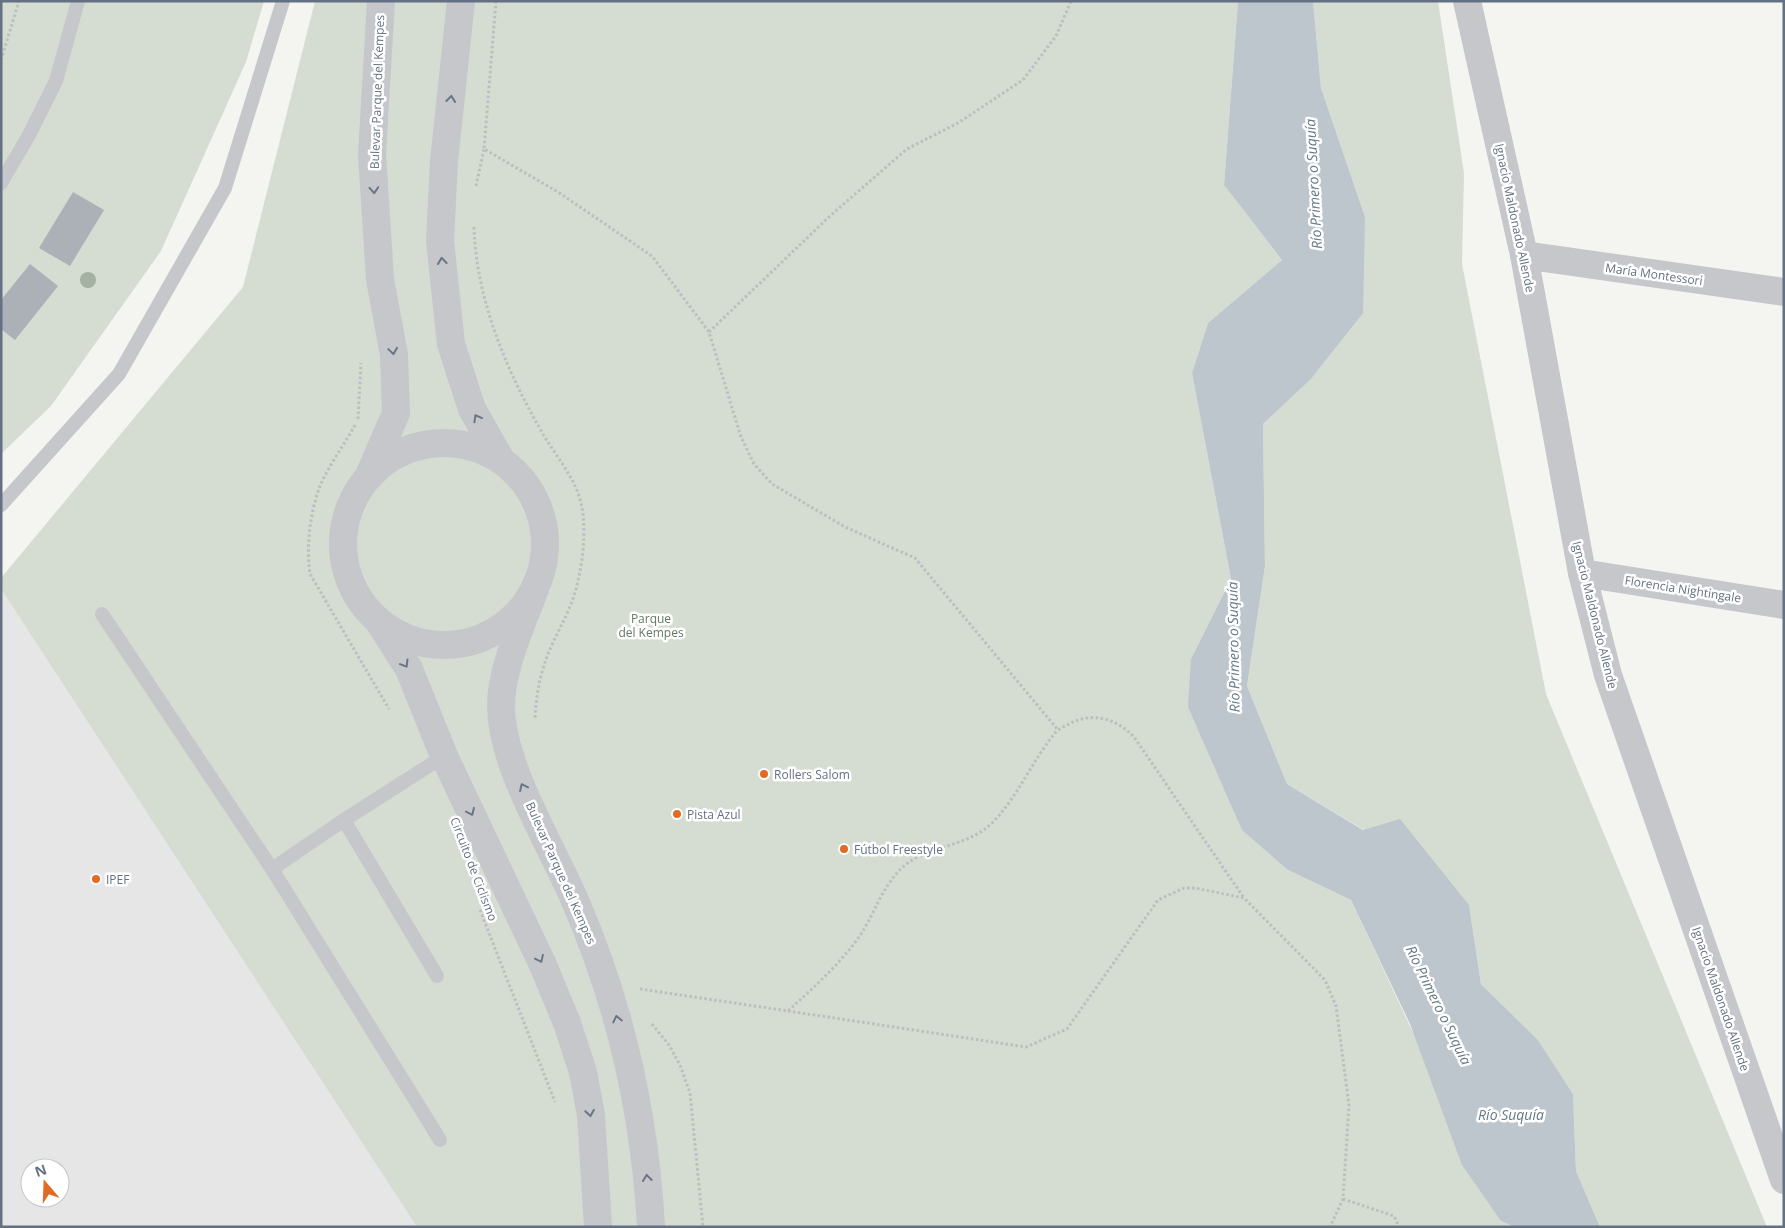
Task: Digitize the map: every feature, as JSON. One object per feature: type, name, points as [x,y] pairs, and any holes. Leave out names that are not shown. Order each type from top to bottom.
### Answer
[{"type":"street","name":"Bulevar Parque del Kempes","points":[[369,475],[396,413],[394,355],[380,279],[372,154],[380,1]]},
{"type":"street","points":[[461,1],[444,161],[440,241],[451,344],[472,409],[501,460],[528,486],[542,517],[545,550],[537,583],[517,614],[502,626],[468,642],[430,644],[395,633],[379,622],[365,608],[353,590],[346,571],[342,551],[343,531],[348,511],[356,492],[369,475],[384,462],[402,451],[436,443],[463,445],[483,451],[501,460]]},
{"type":"street","name":"Ignacio Maldonado Allende","points":[[1468,1],[1524,255],[1582,574],[1608,675],[1774,1120],[1784,1180]]},
{"type":"street","name":"María Montessori","points":[[1524,255],[1784,292]]},
{"type":"street","name":"Florencia Nightingale","points":[[1582,574],[1784,605]]},
{"type":"street","name":"Bulevar Parque del Kempes","points":[[537,583],[512,655],[502,693],[503,724],[516,771],[576,903],[612,997],[640,1116],[651,1227]]},
{"type":"street","points":[[379,622],[409,669],[444,756],[544,965],[567,1023],[583,1072],[591,1115],[598,1227]]},
{"type":"lane","points":[[1,183],[30,136],[56,81],[78,1]]},
{"type":"lane","points":[[1,505],[119,374],[225,188],[283,1]]},
{"type":"lane","points":[[102,614],[272,869],[440,1140]]},
{"type":"lane","points":[[272,869],[444,756]]},
{"type":"lane","points":[[344,820],[437,976]]},
{"type":"path","points":[[1,60],[19,1]]},
{"type":"path","points":[[475,188],[484,150],[496,1]]},
{"type":"path","points":[[709,332],[831,215],[907,149],[958,123],[1023,80],[1056,36],[1071,1]]},
{"type":"path","points":[[484,150],[558,192],[652,256],[709,332],[741,437],[754,464],[772,484],[845,527],[915,558],[1058,730]]},
{"type":"path","points":[[474,217],[478,268],[488,313],[525,403],[547,443],[571,474],[583,513],[583,536],[577,582],[571,603],[544,666],[536,700],[535,721]]},
{"type":"path","points":[[362,357],[358,419],[320,486],[308,540],[310,574],[393,714]]},
{"type":"path","points":[[788,1011],[828,974],[859,937],[888,882],[904,866],[921,855],[962,842],[993,822],[1058,730],[1086,718],[1099,718],[1124,726],[1134,737],[1244,898],[1324,980],[1336,1006],[1349,1105],[1343,1199],[1330,1227]]},
{"type":"path","points":[[640,996],[637,989],[1026,1047],[1067,1029],[1158,900],[1176,891],[1190,888],[1244,898]]},
{"type":"path","name":"Circuito de Ciclismo","points":[[478,904],[557,1105]]},
{"type":"path","points":[[649,1020],[680,1065],[690,1093],[704,1227]]},
{"type":"path","points":[[1343,1199],[1394,1216],[1399,1227]]},
{"type":"shaded area","name":"IPEF","points":[[1,589],[417,1227],[1,1227]]},
{"type":"green space","points":[[1,1],[264,1],[246,62],[161,251],[51,406],[1,454]]},
{"type":"green space","name":"Parque del Kempes","points":[[315,1],[1238,1],[1224,185],[1282,260],[1208,323],[1192,373],[1231,579],[1191,659],[1288,870],[1351,900],[1501,1221],[1515,1227],[417,1227],[1,589],[1,578],[243,287]]},
{"type":"green space","points":[[1313,1],[1438,1],[1464,173],[1462,264],[1546,694],[1767,1227],[1600,1227],[1576,1171],[1573,1094],[1538,1040],[1481,984],[1469,905],[1364,830],[1287,784],[1247,686],[1265,566],[1263,424],[1310,380],[1365,217],[1321,88]]},
{"type":"water","name":"Río Suquía","points":[[1238,1],[1313,1],[1321,88],[1365,217],[1363,313],[1310,380],[1263,424],[1265,566],[1247,686],[1287,784],[1363,830],[1400,819],[1469,905],[1481,984],[1538,1040],[1573,1094],[1576,1171],[1600,1227],[1515,1227],[1501,1221],[1462,1165],[1410,1024],[1351,900],[1288,870],[1242,830],[1188,707],[1191,659],[1231,579],[1192,373],[1208,323],[1282,260],[1224,185]]},
{"type":"building","points":[[73,192],[104,210],[70,266],[39,248]]},
{"type":"building","points":[[30,264],[58,286],[15,340],[1,329],[1,300]]},
{"type":"place","name":"Rollers Salom","points":[[764,774]]},
{"type":"place","name":"Pista Azul","points":[[677,814]]},
{"type":"place","name":"Fútbol Freestyle","points":[[844,849]]},
{"type":"place","name":"IPEF","points":[[96,879]]},
{"type":"water label","name":"Río Primero o Suquía","points":[[1313,184]]},
{"type":"water label","name":"Río Primero o Suquía","points":[[1233,647]]},
{"type":"water label","name":"Río Primero o Suquía","points":[[1439,1005]]}]
